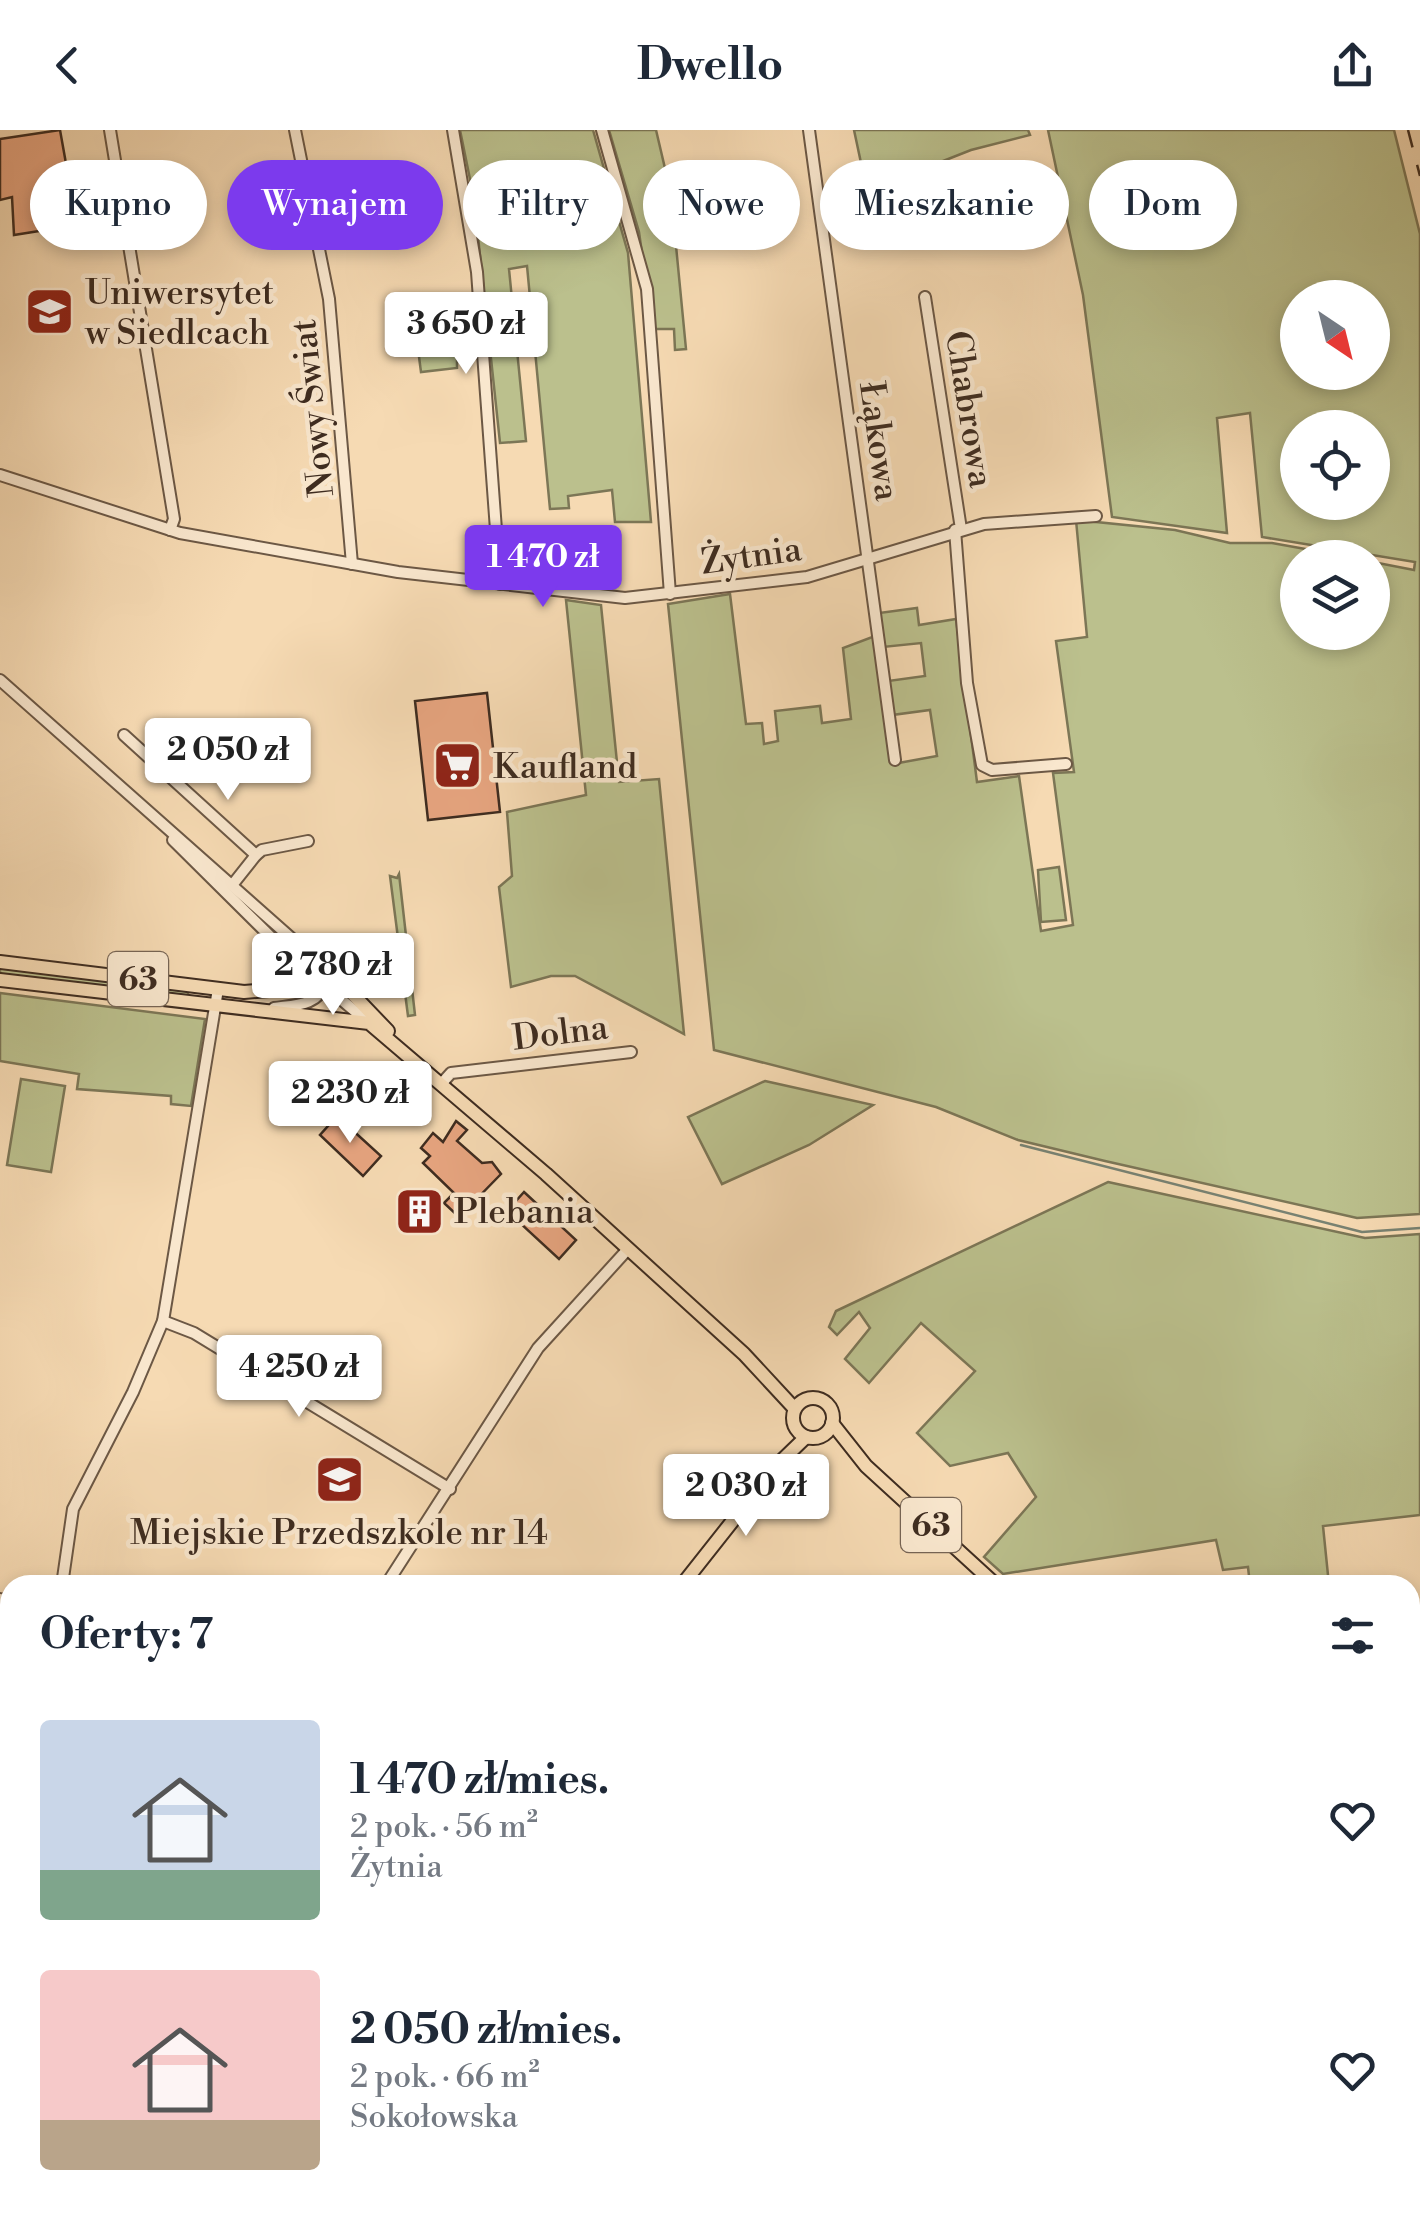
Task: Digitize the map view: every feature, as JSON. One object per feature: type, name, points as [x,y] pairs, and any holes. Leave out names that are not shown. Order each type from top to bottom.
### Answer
[{"type":"main road","name":"63","points":[[0,962],[218,989],[277,991],[342,984]]},
{"type":"main road","name":"63","points":[[0,980],[369,1023]]},
{"type":"main road","points":[[342,984],[402,1049]]},
{"type":"main road","points":[[369,1023],[442,1083],[799,1404],[801,1432],[690,1575]]},
{"type":"main road","name":"63","points":[[799,1404],[826,1402],[832,1423],[866,1466]]},
{"type":"main road","points":[[801,1432],[822,1436],[832,1423]]},
{"type":"main road","name":"63","points":[[822,1436],[866,1466],[985,1575]]},
{"type":"street","points":[[110,130],[162,434],[174,519],[170,530]]},
{"type":"street","name":"Nowy Świat","points":[[295,130],[329,298],[352,564]]},
{"type":"street","points":[[452,130],[478,272],[500,584]]},
{"type":"street","points":[[602,130],[647,289],[670,594]]},
{"type":"street","name":"Łąkowa","points":[[808,130],[895,760]]},
{"type":"street","name":"Chabrowa","points":[[925,297],[958,530],[967,682],[982,765],[992,770],[1066,764]]},
{"type":"street","name":"Żytnia","points":[[0,474],[170,530],[352,564],[625,598],[807,577],[958,530],[1055,517],[1096,516]]},
{"type":"street","points":[[0,680],[342,984]]},
{"type":"street","points":[[124,735],[256,855]]},
{"type":"street","points":[[149,814],[291,957],[369,1023]]},
{"type":"street","points":[[233,884],[262,850],[308,841]]},
{"type":"street","points":[[277,991],[292,980],[291,957]]},
{"type":"street","points":[[253,1010],[310,1002],[325,984],[324,966]]},
{"type":"street","points":[[63,1575],[66,1531],[73,1509],[132,1392],[162,1321],[218,989]]},
{"type":"street","name":"Dolna","points":[[442,1083],[451,1073],[631,1052]]},
{"type":"street","points":[[393,1575],[538,1348],[628,1249]]},
{"type":"street","points":[[162,1321],[194,1333],[450,1489]]},
{"type":"green space","points":[[460,130],[593,130],[602,160],[466,160]]},
{"type":"green space","points":[[609,130],[656,130],[663,160],[643,160],[643,250],[676,250],[686,349],[675,350],[674,329],[653,329],[639,232],[623,178],[623,160],[618,160]]},
{"type":"green space","points":[[854,130],[1028,130],[1030,135],[946,160],[860,160]]},
{"type":"green space","points":[[1048,130],[1394,130],[1420,234],[1420,1214],[1357,1218],[1105,1161],[1018,1140],[936,1107],[714,1050],[668,604],[730,594],[746,724],[762,723],[764,744],[778,741],[775,711],[820,706],[822,723],[851,719],[843,648],[875,636],[893,764],[937,756],[930,710],[892,715],[888,681],[925,676],[921,643],[883,647],[879,613],[917,608],[919,625],[956,619],[977,782],[1019,776],[1041,931],[1073,925],[1053,773],[1074,772],[1056,641],[1087,637],[1076,520],[1175,530],[1230,543],[1280,544],[1280,650],[1390,650],[1390,565],[1414,570],[1415,562],[1390,558],[1390,540],[1262,537],[1250,413],[1217,418],[1227,533],[1112,517],[1083,295],[1069,229],[1069,160],[1054,160]]},
{"type":"green space","points":[[623,235],[628,253],[651,522],[615,522],[612,490],[568,496],[569,508],[550,509],[527,266],[509,269],[526,441],[500,443],[479,250],[623,250]]},
{"type":"green space","points":[[457,331],[457,368],[421,372],[416,334]]},
{"type":"green space","points":[[566,600],[601,605],[619,782],[659,779],[684,1034],[575,976],[551,976],[511,987],[499,887],[512,876],[507,812],[586,795]]},
{"type":"green space","points":[[1059,867],[1066,920],[1041,922],[1038,870]]},
{"type":"green space","points":[[399,874],[415,1015],[408,1016],[390,876],[397,878]]},
{"type":"green space","points":[[0,968],[188,991],[188,997],[0,974]]},
{"type":"green space","points":[[0,993],[205,1019],[191,1106],[171,1104],[171,1096],[77,1089],[79,1074],[0,1061]]},
{"type":"green space","points":[[21,1079],[65,1086],[51,1172],[7,1165]]},
{"type":"green space","points":[[765,1081],[873,1105],[809,1145],[722,1184],[688,1117]]},
{"type":"green space","points":[[1108,1182],[1365,1238],[1420,1234],[1420,1515],[1323,1526],[1328,1575],[1249,1575],[1248,1567],[1223,1570],[1216,1540],[1003,1574],[984,1557],[1036,1497],[1008,1453],[950,1466],[917,1433],[975,1371],[921,1323],[869,1383],[845,1359],[870,1328],[859,1312],[837,1335],[829,1327],[836,1311]]},
{"type":"building","points":[[60,130],[65,160],[30,160],[30,232],[14,235],[12,197],[0,200],[0,139]]},
{"type":"building","name":"Kaufland","points":[[487,693],[500,812],[428,820],[415,701]]},
{"type":"building","points":[[337,1116],[381,1156],[363,1176],[320,1135]]},
{"type":"building","points":[[456,1121],[467,1130],[457,1141],[482,1163],[492,1162],[501,1174],[459,1217],[444,1203],[454,1193],[423,1163],[430,1156],[421,1148],[433,1133],[443,1142]]},
{"type":"building","points":[[524,1192],[576,1240],[559,1259],[507,1211]]},
{"type":"building","name":"Plebania","points":[[414,1195],[435,1214],[423,1227],[402,1208]]},
{"type":"waterway","points":[[1021,1145],[1362,1232],[1420,1228]]},
{"type":"railway","points":[[1408,130],[1420,176]]},
{"type":"place","name":"Uniwersytet w Siedlcach","points":[[50,312]]},
{"type":"place","name":"Kaufland","points":[[458,766]]},
{"type":"place","name":"Plebania","points":[[419,1211]]},
{"type":"place","name":"Miejskie Przedszkole nr 14","points":[[339,1480]]}]
